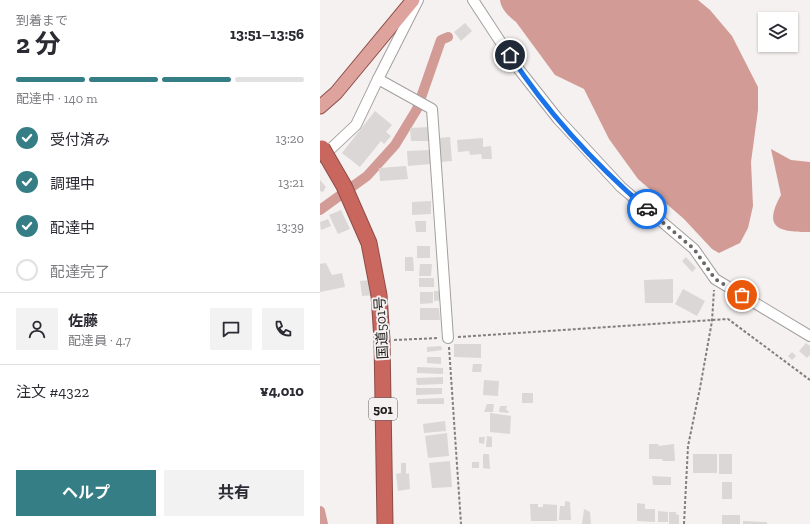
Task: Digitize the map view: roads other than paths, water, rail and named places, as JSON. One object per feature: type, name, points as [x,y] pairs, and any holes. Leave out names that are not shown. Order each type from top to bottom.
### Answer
[{"type":"highway","name":"国道501号","points":[[321,151],[344,186],[369,243],[379,295],[382,340],[384,524]]},
{"type":"main road","points":[[320,107],[336,93],[413,0]]},
{"type":"street","points":[[321,151],[356,126],[418,0]]},
{"type":"street","points":[[473,0],[517,67],[558,119],[621,186],[694,249],[715,279],[810,336]]},
{"type":"street","points":[[378,79],[432,109],[448,338]]},
{"type":"waterway","points":[[320,210],[367,176],[395,145],[417,109],[441,40],[448,37]]},
{"type":"waterway","points":[[320,511],[323,524]]}]
